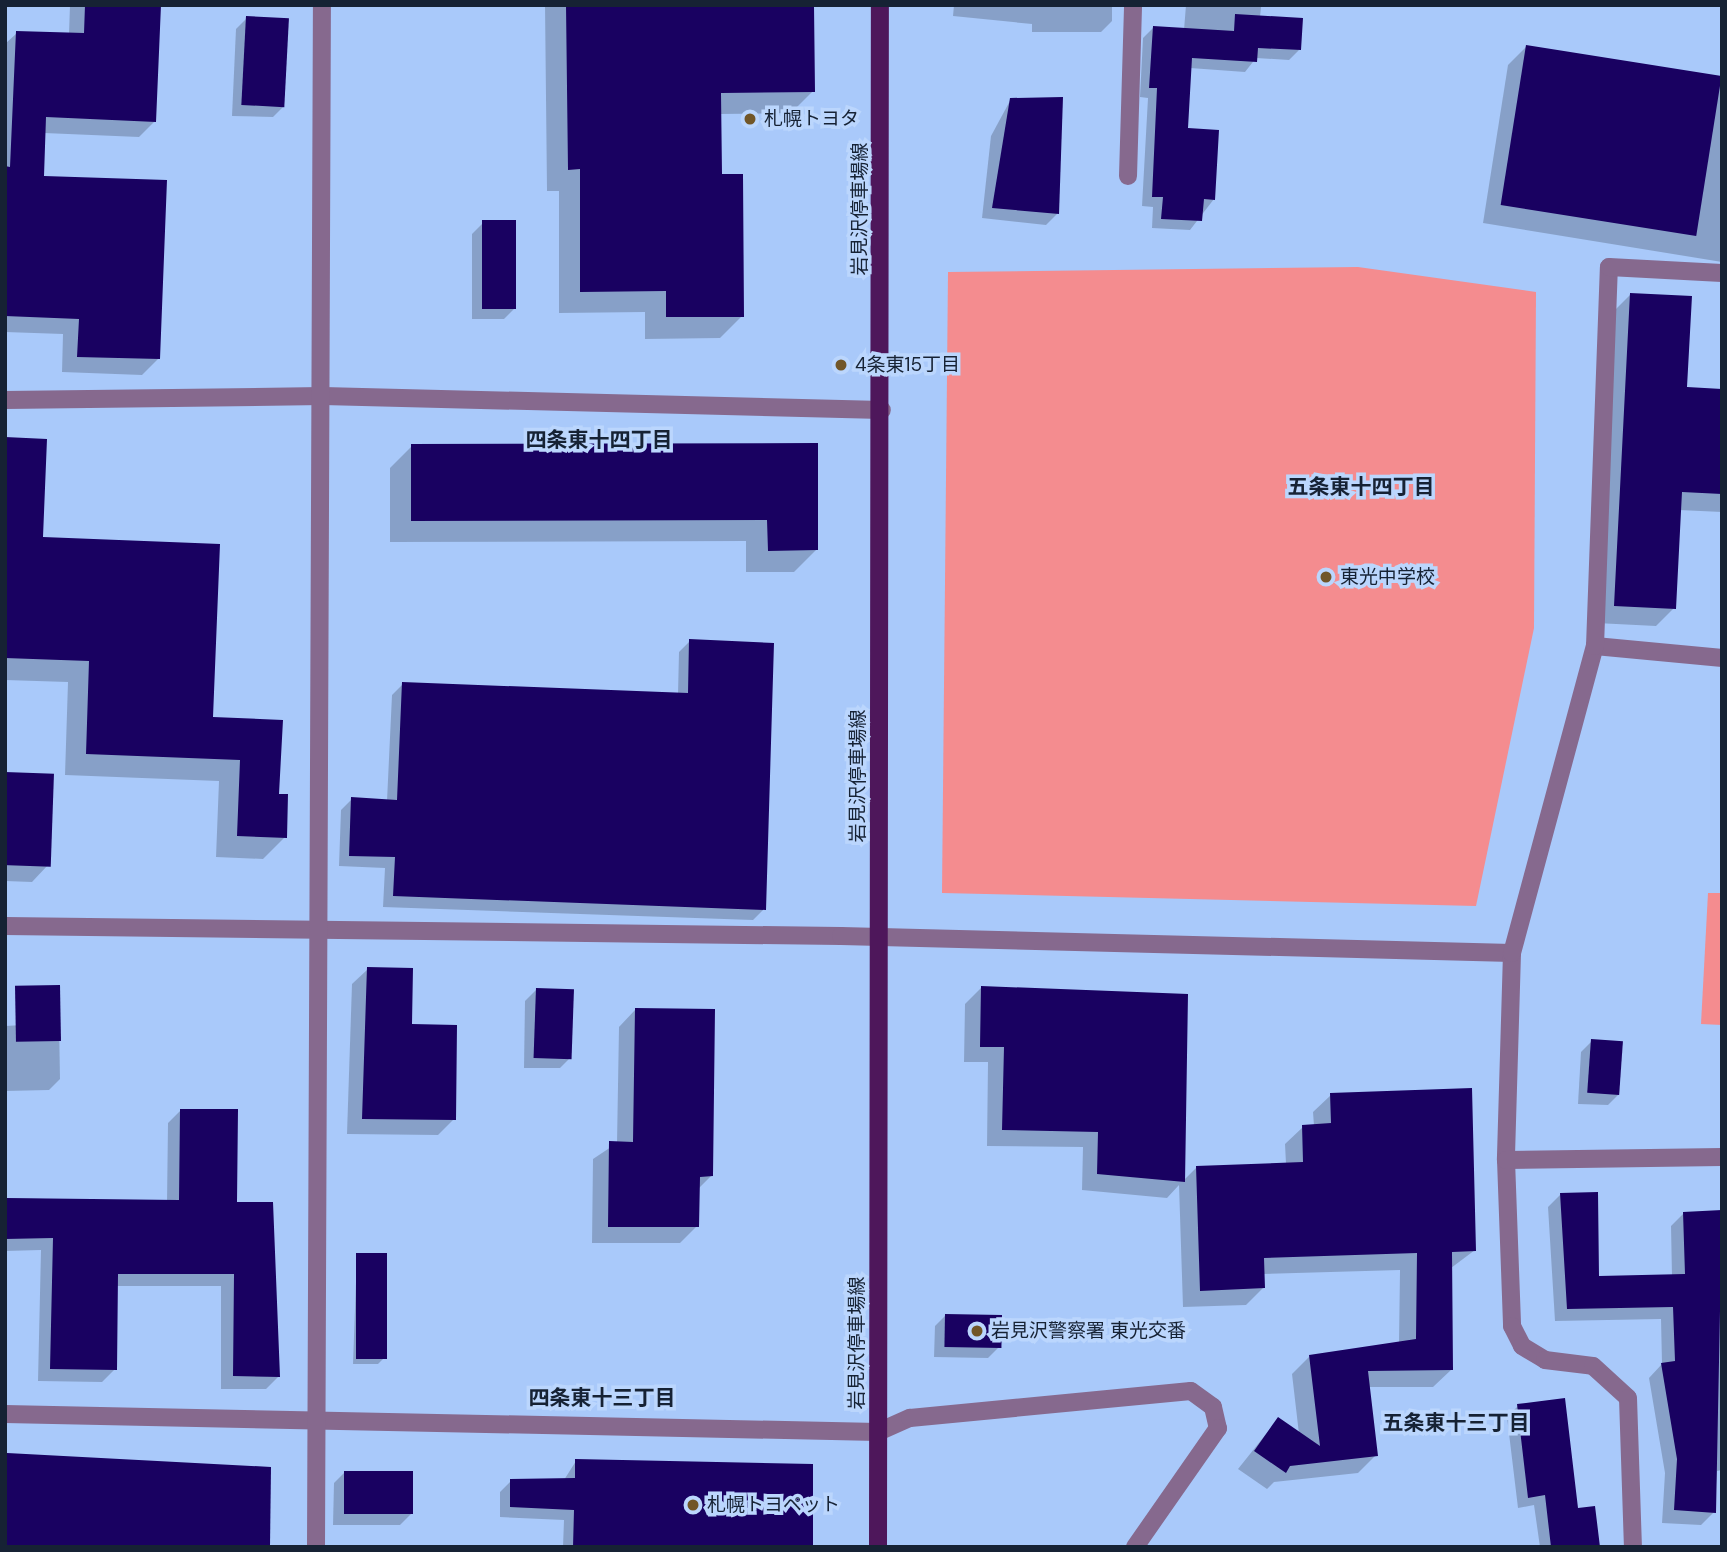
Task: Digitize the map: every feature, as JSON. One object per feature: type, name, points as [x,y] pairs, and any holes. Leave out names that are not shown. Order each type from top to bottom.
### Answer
[{"type":"main road","name":"岩見沢停車場線","points":[[878,1547],[878,937],[882,410],[880,5]]},
{"type":"street","points":[[316,1547],[323,396],[322,5]]},
{"type":"street","points":[[1128,176],[1133,5]]},
{"type":"street","points":[[1633,1547],[1628,1398],[1593,1366],[1545,1360],[1521,1346],[1512,1326],[1506,1160],[1512,953],[1595,646],[1609,267],[1722,273]]},
{"type":"street","points":[[5,400],[323,396],[882,410]]},
{"type":"street","points":[[1595,646],[1722,658]]},
{"type":"street","points":[[5,926],[319,927],[878,937],[1512,953]]},
{"type":"street","points":[[1506,1160],[1722,1157]]},
{"type":"street","points":[[5,1414],[315,1418],[878,1432],[910,1418],[1191,1391],[1213,1407],[1218,1428],[1135,1547]]},
{"type":"shaded area","points":[[1358,267],[1536,292],[1534,628],[1476,906],[942,893],[948,272]]},
{"type":"shaded area","points":[[1708,893],[1722,893],[1722,1025],[1701,1024]]},
{"type":"building","points":[[85,5],[161,5],[156,122],[46,117],[44,176],[167,180],[160,359],[77,357],[79,319],[5,316],[5,166],[10,167],[16,31],[84,33]]},
{"type":"building","points":[[566,5],[814,5],[815,92],[721,93],[722,174],[743,174],[744,317],[666,317],[666,291],[580,292],[580,169],[568,170]]},
{"type":"building","points":[[1235,14],[1303,18],[1301,50],[1258,48],[1257,62],[1192,58],[1188,128],[1219,130],[1215,200],[1204,199],[1202,221],[1161,219],[1163,197],[1152,197],[1157,88],[1149,88],[1153,26],[1234,31]]},
{"type":"building","points":[[246,16],[289,18],[284,107],[241,105]]},
{"type":"building","points":[[1526,45],[1722,76],[1696,236],[1501,205]]},
{"type":"building","points":[[1063,97],[1059,214],[992,208],[1010,98]]},
{"type":"building","points":[[482,220],[516,220],[516,309],[482,309]]},
{"type":"building","points":[[1630,293],[1692,296],[1687,387],[1722,389],[1722,494],[1682,492],[1676,609],[1614,606]]},
{"type":"building","points":[[5,437],[47,439],[43,537],[220,544],[213,717],[283,720],[279,794],[288,794],[287,838],[237,836],[240,760],[86,754],[89,661],[5,658]]},
{"type":"building","points":[[818,443],[818,550],[768,551],[767,520],[411,521],[411,444]]},
{"type":"building","points":[[689,639],[774,643],[766,910],[393,896],[395,857],[349,856],[351,797],[397,800],[402,682],[688,693]]},
{"type":"building","points":[[5,772],[54,774],[51,867],[5,865]]},
{"type":"building","points":[[367,967],[413,968],[412,1024],[457,1025],[456,1120],[362,1119]]},
{"type":"building","points":[[60,985],[61,1041],[16,1042],[15,986]]},
{"type":"building","points":[[981,986],[1188,994],[1185,1182],[1097,1174],[1098,1132],[1002,1130],[1004,1047],[980,1047]]},
{"type":"building","points":[[536,988],[574,989],[572,1059],[534,1058]]},
{"type":"building","points":[[635,1008],[715,1009],[713,1176],[700,1177],[699,1227],[608,1227],[609,1141],[633,1142]]},
{"type":"building","points":[[1591,1039],[1623,1041],[1619,1095],[1587,1093]]},
{"type":"building","points":[[1472,1088],[1476,1251],[1452,1252],[1453,1370],[1368,1371],[1378,1456],[1290,1466],[1286,1473],[1254,1451],[1278,1417],[1320,1446],[1309,1355],[1416,1339],[1417,1253],[1264,1258],[1265,1288],[1200,1291],[1196,1166],[1303,1162],[1302,1125],[1331,1123],[1330,1093]]},
{"type":"building","points":[[180,1109],[238,1109],[237,1202],[273,1202],[280,1377],[233,1376],[234,1274],[118,1274],[117,1370],[50,1369],[53,1238],[5,1239],[5,1198],[179,1200]]},
{"type":"building","points":[[1598,1192],[1599,1276],[1685,1274],[1683,1212],[1722,1210],[1716,1513],[1674,1510],[1677,1459],[1661,1363],[1675,1361],[1673,1307],[1567,1309],[1560,1193]]},
{"type":"building","points":[[356,1253],[387,1253],[387,1359],[356,1359]]},
{"type":"building","points":[[945,1314],[1002,1315],[1001,1348],[944,1347]]},
{"type":"building","points":[[1565,1398],[1578,1508],[1595,1506],[1600,1547],[1551,1547],[1545,1495],[1528,1498],[1517,1404]]},
{"type":"building","points":[[7,1453],[271,1467],[270,1547],[5,1547]]},
{"type":"building","name":"札幌トヨペット","points":[[575,1459],[813,1464],[813,1547],[573,1547],[574,1510],[510,1507],[510,1479],[575,1478]]},
{"type":"building","points":[[344,1471],[413,1471],[413,1514],[344,1514]]},
{"type":"place","name":"札幌トヨタ","points":[[750,119]]},
{"type":"place","name":"4条東15丁目","points":[[841,365]]},
{"type":"place","name":"東光中学校","points":[[1326,577]]},
{"type":"place","name":"岩見沢警察署 東光交番","points":[[977,1331]]},
{"type":"place","name":"札幌トヨペット","points":[[693,1505]]},
{"type":"district","name":"四条東十四丁目","points":[[599,440]]},
{"type":"district","name":"五条東十四丁目","points":[[1361,487]]},
{"type":"district","name":"四条東十三丁目","points":[[602,1398]]},
{"type":"district","name":"五条東十三丁目","points":[[1456,1423]]}]
